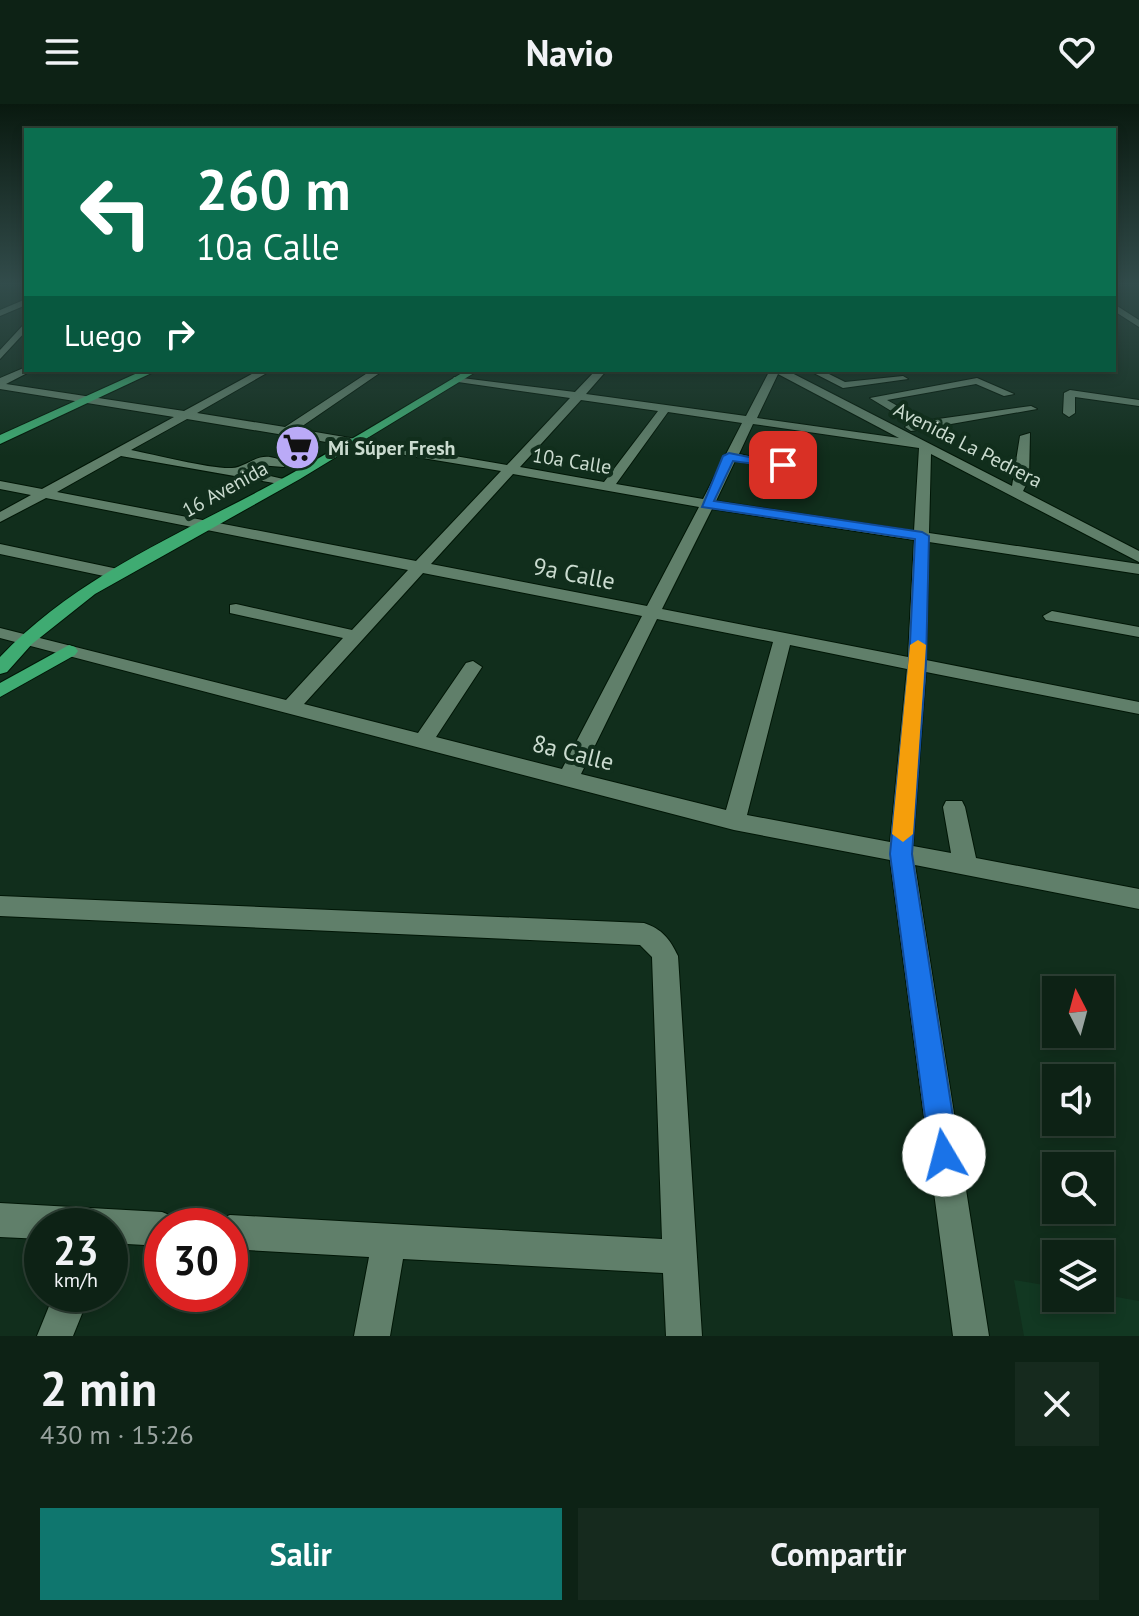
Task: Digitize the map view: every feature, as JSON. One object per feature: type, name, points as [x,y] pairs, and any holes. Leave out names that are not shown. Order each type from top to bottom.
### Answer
[{"type":"main road","points":[[86,400],[141,372]]},
{"type":"main road","points":[[0,440],[149,372]]},
{"type":"main road","name":"16 Avenida","points":[[23,639],[118,574],[356,442],[470,372]]},
{"type":"main road","points":[[0,668],[23,639]]},
{"type":"main road","points":[[0,691],[69,651]]},
{"type":"street","points":[[0,384],[24,372]]},
{"type":"street","points":[[0,518],[263,372]]},
{"type":"street","points":[[287,431],[376,372]]},
{"type":"street","points":[[290,707],[600,372]]},
{"type":"street","points":[[568,778],[653,614],[745,422],[775,372]]},
{"type":"street","name":"Avenida La Pedrera","points":[[780,372],[1139,557]]},
{"type":"street","points":[[820,372],[852,386],[959,372]]},
{"type":"street","points":[[911,372],[921,377]]},
{"type":"street","points":[[458,379],[745,422],[925,445],[917,664],[901,854],[971,1336]]},
{"type":"street","points":[[922,425],[876,398],[977,381],[1008,394]]},
{"type":"street","name":"10a Calle","points":[[0,384],[707,504],[1139,569]]},
{"type":"street","points":[[1069,413],[1070,393],[1139,403]]},
{"type":"street","points":[[895,430],[1031,409]]},
{"type":"street","points":[[607,487],[664,410]]},
{"type":"street","points":[[1016,491],[1022,479],[1026,436]]},
{"type":"street","points":[[118,452],[285,481]]},
{"type":"street","points":[[729,456],[783,465]]},
{"type":"street","points":[[236,473],[256,461],[279,464]]},
{"type":"street","name":"9a Calle","points":[[0,485],[1139,708]]},
{"type":"street","points":[[0,549],[118,574]]},
{"type":"street","points":[[236,609],[356,636]]},
{"type":"street","points":[[1052,616],[1139,632]]},
{"type":"street","name":"8a Calle","points":[[0,633],[734,821],[1139,899]]},
{"type":"street","name":"16 Avenida","points":[[0,650],[23,639]]},
{"type":"street","points":[[734,821],[783,639]]},
{"type":"street","points":[[423,741],[473,667]]},
{"type":"street","points":[[954,807],[966,867]]},
{"type":"street","points":[[0,906],[644,934],[658,943],[665,956],[684,1336]]},
{"type":"street","points":[[0,1220],[24,1221]]},
{"type":"street","points":[[248,1233],[678,1257]]},
{"type":"street","points":[[372,1336],[389,1241]]},
{"type":"street","points":[[55,1336],[65,1312]]},
{"type":"shaded area","points":[[1014,1280],[1042,1285],[1042,1312],[1114,1312],[1114,1297],[1139,1301],[1139,1336],[1024,1336]]},
{"type":"slow traffic","points":[[903,834],[918,645]]},
{"type":"place","name":"Mi Súper Fresh","points":[[297,448]]},
{"type":"route","points":[[783,465],[729,456],[707,504],[922,536],[917,664],[901,854],[944,1155]]}]
